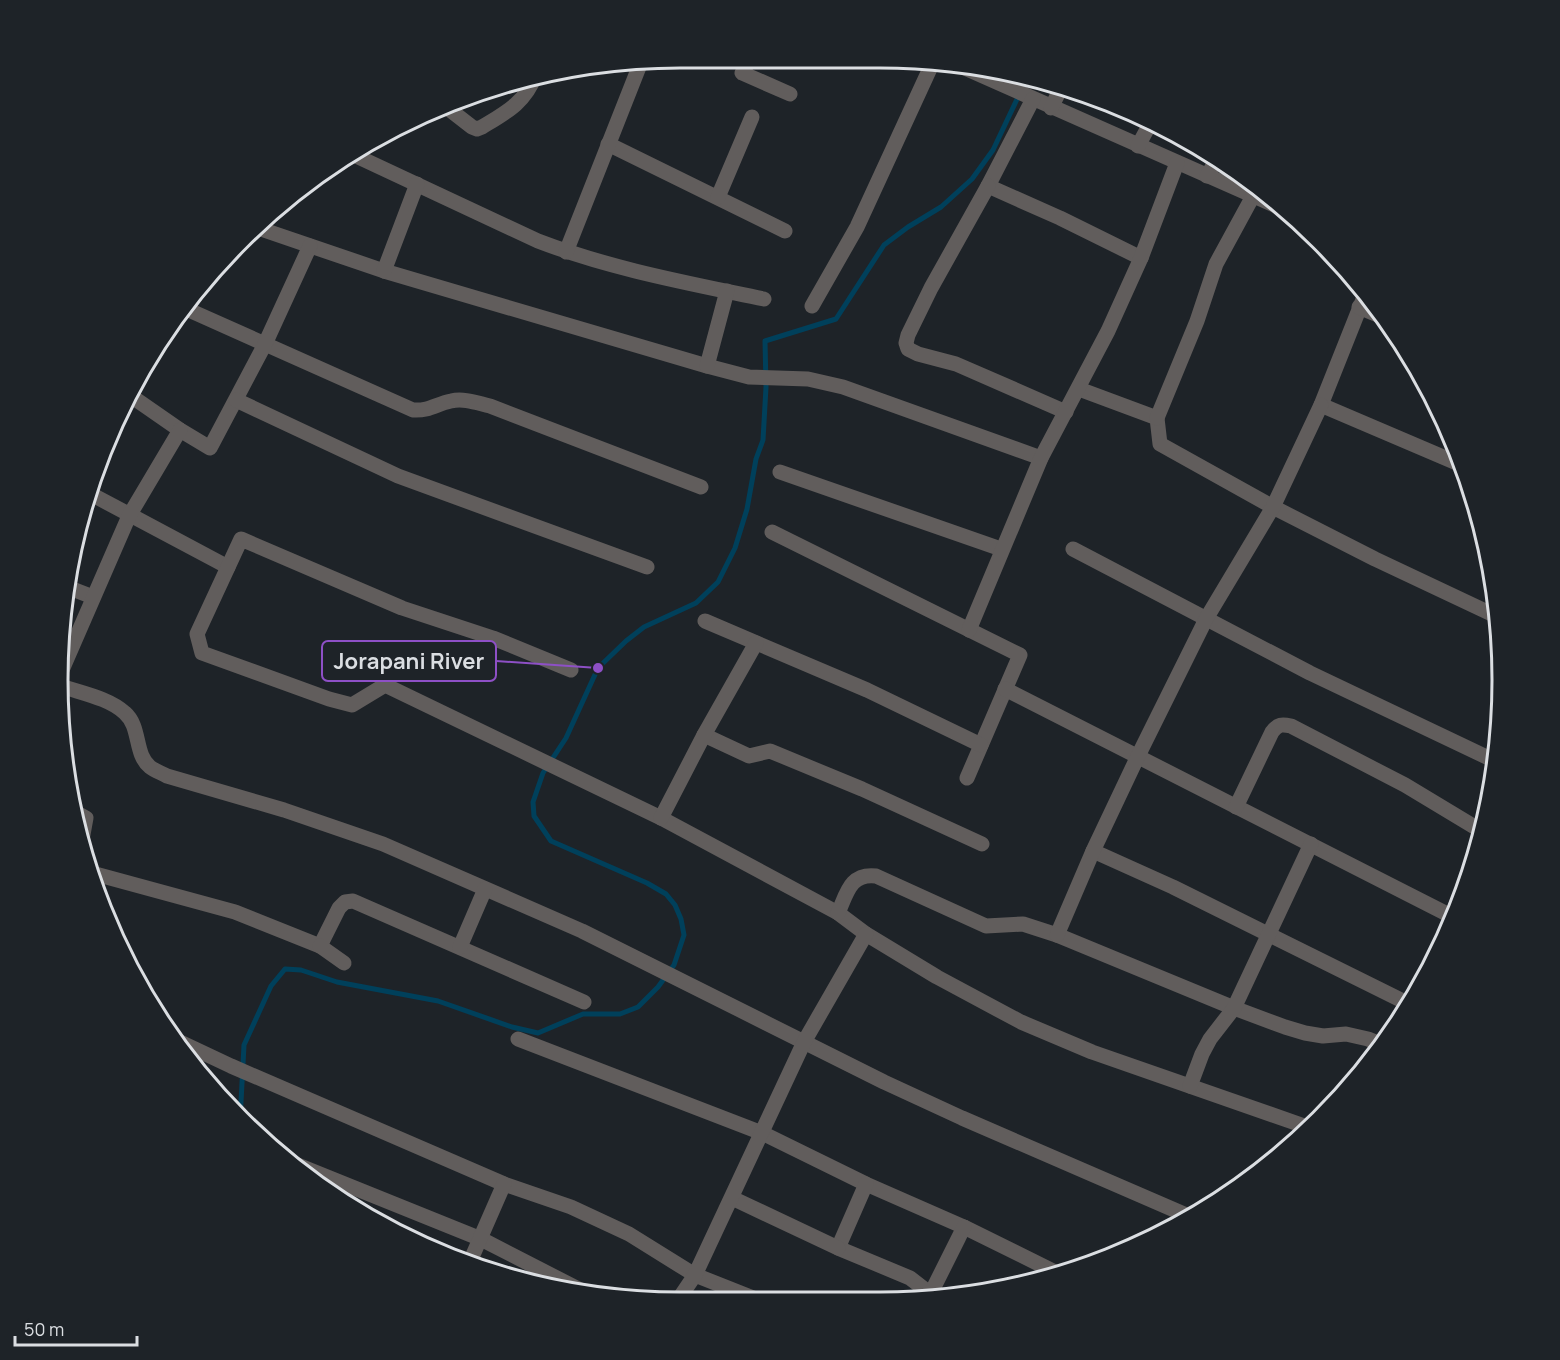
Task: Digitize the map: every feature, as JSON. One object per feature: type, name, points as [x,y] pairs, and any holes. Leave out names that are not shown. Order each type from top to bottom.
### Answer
[{"type":"street","points":[[745,68],[742,73],[790,94]]},
{"type":"street","points":[[566,252],[638,69]]},
{"type":"street","points":[[812,306],[857,227],[929,70]]},
{"type":"street","points":[[982,76],[1258,198]]},
{"type":"street","points":[[453,111],[477,129],[515,106],[526,95],[530,86]]},
{"type":"street","points":[[1051,108],[1058,94]]},
{"type":"street","points":[[1030,98],[988,186],[931,288],[906,343],[908,349],[918,354],[956,364],[1066,412]]},
{"type":"street","points":[[718,197],[752,117]]},
{"type":"street","points":[[1138,146],[1147,129]]},
{"type":"street","points":[[608,144],[785,231]]},
{"type":"street","points":[[361,158],[566,252],[661,278],[764,299]]},
{"type":"street","points":[[969,630],[1041,458],[1108,331],[1141,258],[1177,163]]},
{"type":"street","points":[[1208,176],[1213,167]]},
{"type":"street","points":[[384,271],[417,184]]},
{"type":"street","points":[[988,186],[1141,258]]},
{"type":"street","points":[[1253,196],[1216,264],[1197,321],[1157,418],[1160,444],[1375,559],[1488,612]]},
{"type":"street","points":[[264,230],[384,271],[707,366],[749,377],[808,379],[843,387],[1041,458]]},
{"type":"street","points":[[136,400],[210,448],[265,344],[310,246]]},
{"type":"street","points":[[707,366],[727,291]]},
{"type":"street","points":[[1057,935],[1093,850],[1206,619],[1274,507],[1321,405],[1362,302]]},
{"type":"street","points":[[1359,307],[1369,311]]},
{"type":"street","points":[[191,311],[413,410],[426,411],[454,400],[479,403],[701,487]]},
{"type":"street","points":[[1079,389],[1157,418]]},
{"type":"street","points":[[236,400],[398,476],[647,567]]},
{"type":"street","points":[[1321,405],[1452,461]]},
{"type":"street","points":[[69,654],[129,516],[180,430]]},
{"type":"street","points":[[780,472],[1001,549]]},
{"type":"street","points":[[96,497],[228,567]]},
{"type":"street","points":[[772,532],[1020,655],[966,778]]},
{"type":"street","points":[[571,670],[493,638],[402,608],[241,539],[197,634],[202,653],[329,699],[352,705],[384,685],[661,818],[838,913],[866,934],[937,977],[1021,1022],[1092,1052],[1301,1125]]},
{"type":"street","points":[[1073,549],[1311,673],[1487,757]]},
{"type":"street","points":[[75,590],[93,597]]},
{"type":"street","points":[[705,621],[867,690],[981,745]]},
{"type":"street","points":[[661,818],[704,735],[756,643]]},
{"type":"street","points":[[68,689],[114,705],[126,714],[134,724],[141,756],[150,767],[167,776],[284,810],[383,844],[582,931],[962,1118],[1181,1213]]},
{"type":"street","points":[[1005,689],[1446,913]]},
{"type":"street","points":[[1236,807],[1272,732],[1276,726],[1283,724],[1405,785],[1475,827]]},
{"type":"street","points":[[704,735],[749,756],[770,751],[982,844]]},
{"type":"street","points":[[1190,1086],[1210,1039],[1234,1008],[1311,844]]},
{"type":"street","points":[[1093,850],[1173,886],[1401,1001]]},
{"type":"street","points":[[99,875],[235,912],[320,946],[344,963]]},
{"type":"street","points":[[838,913],[851,886],[857,879],[865,875],[876,876],[986,926],[1023,924],[1057,935],[1234,1008],[1305,1034],[1323,1036],[1346,1034],[1374,1041]]},
{"type":"street","points":[[460,947],[485,889]]},
{"type":"street","points":[[320,946],[339,908],[345,902],[353,901],[584,1002]]},
{"type":"street","points":[[683,1292],[695,1275],[804,1042],[866,934]]},
{"type":"street","points":[[518,1039],[762,1133],[1049,1269]]},
{"type":"street","points":[[189,1046],[504,1184],[571,1207],[629,1234],[695,1275],[740,1292]]},
{"type":"street","points":[[317,1173],[481,1239],[563,1281]]},
{"type":"street","points":[[473,1256],[504,1184]]},
{"type":"street","points":[[838,1248],[866,1184]]},
{"type":"street","points":[[732,1198],[838,1248],[910,1278],[926,1290]]},
{"type":"street","points":[[937,1289],[964,1227]]},
{"type":"waterway","points":[[241,1107],[244,1045],[271,986],[285,969],[301,970],[337,982],[438,1001],[512,1027],[538,1033],[583,1014],[620,1014],[638,1007],[658,987],[674,965],[684,935],[675,905],[666,894],[647,883],[551,841],[534,816],[533,802],[543,773],[566,738],[598,668],[644,627],[696,603],[718,582],[735,548],[747,509],[756,459],[763,440],[766,387],[765,341],[836,319],[884,245],[941,207],[972,179],[993,150],[1024,85]]},
{"type":"place","name":"Jorapani River","points":[[598,668]]}]
